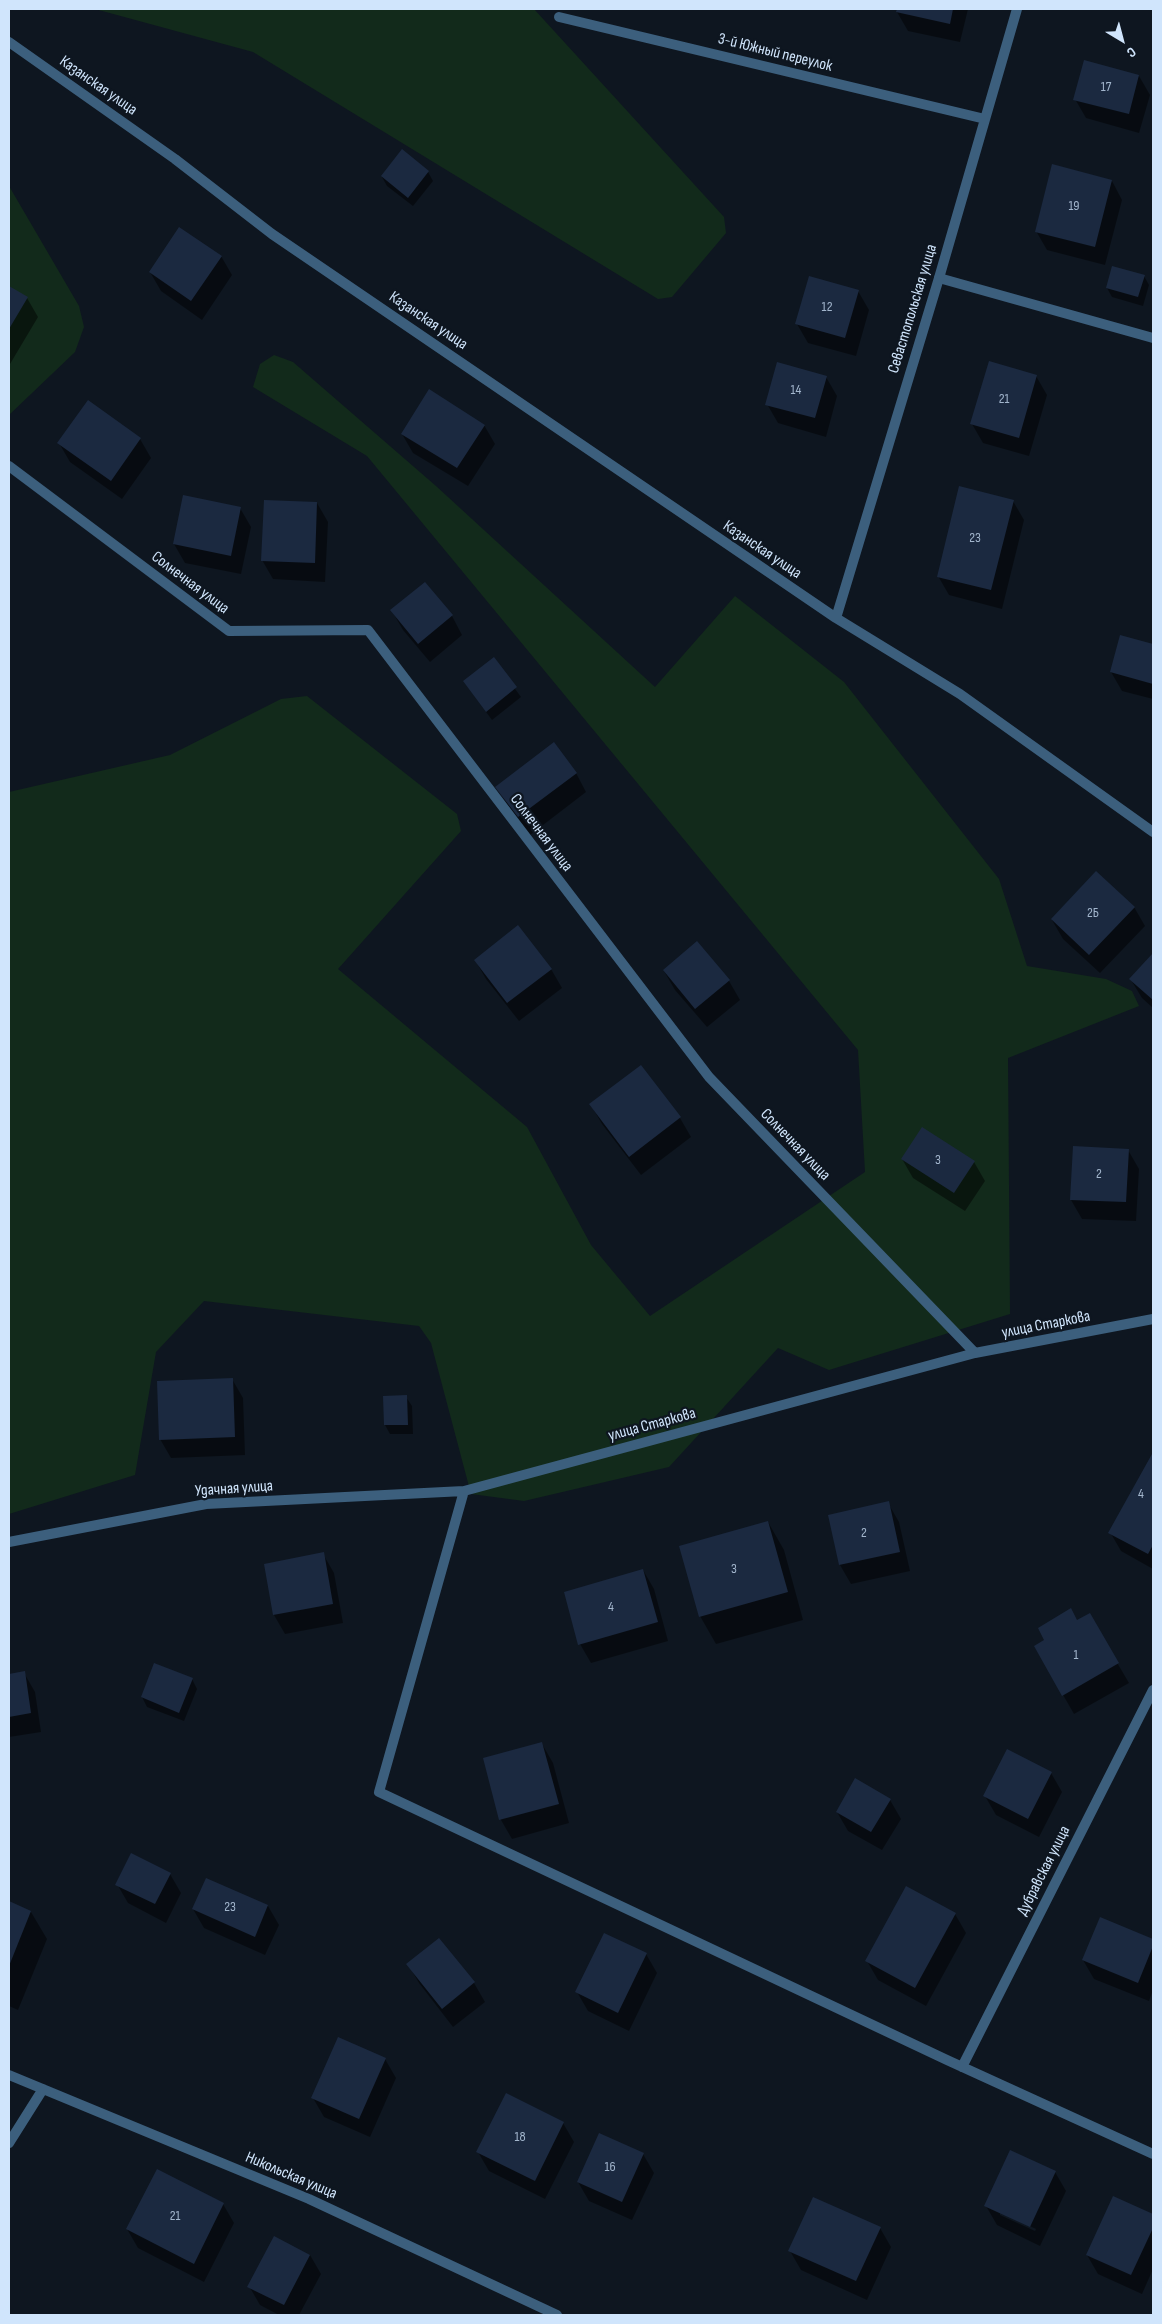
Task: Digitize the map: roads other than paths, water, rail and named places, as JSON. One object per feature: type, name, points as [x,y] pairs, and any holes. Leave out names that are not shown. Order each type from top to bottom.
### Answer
[{"type":"street","name":"Севастопольская улица","points":[[836,618],[939,278],[1017,9]]},
{"type":"street","name":"3-й Южный переулок","points":[[559,17],[985,119]]},
{"type":"street","name":"Казанская улица","points":[[9,42],[175,159],[272,234],[836,618],[960,694],[1153,832]]},
{"type":"street","points":[[939,278],[1153,338]]},
{"type":"street","name":"Солнечная улица","points":[[9,466],[229,631],[368,630],[709,1077],[976,1353]]},
{"type":"street","name":"улица Старкова","points":[[464,1491],[976,1353],[1153,1319]]},
{"type":"street","points":[[464,1491],[379,1792],[962,2067],[1153,2154]]},
{"type":"street","name":"Удачная улица","points":[[9,1542],[206,1504],[464,1491]]},
{"type":"street","name":"Дубравская улица","points":[[962,2067],[1153,1690]]},
{"type":"street","name":"Никольская улица","points":[[9,2075],[309,2199],[557,2315]]},
{"type":"street","points":[[9,2143],[43,2089]]}]
